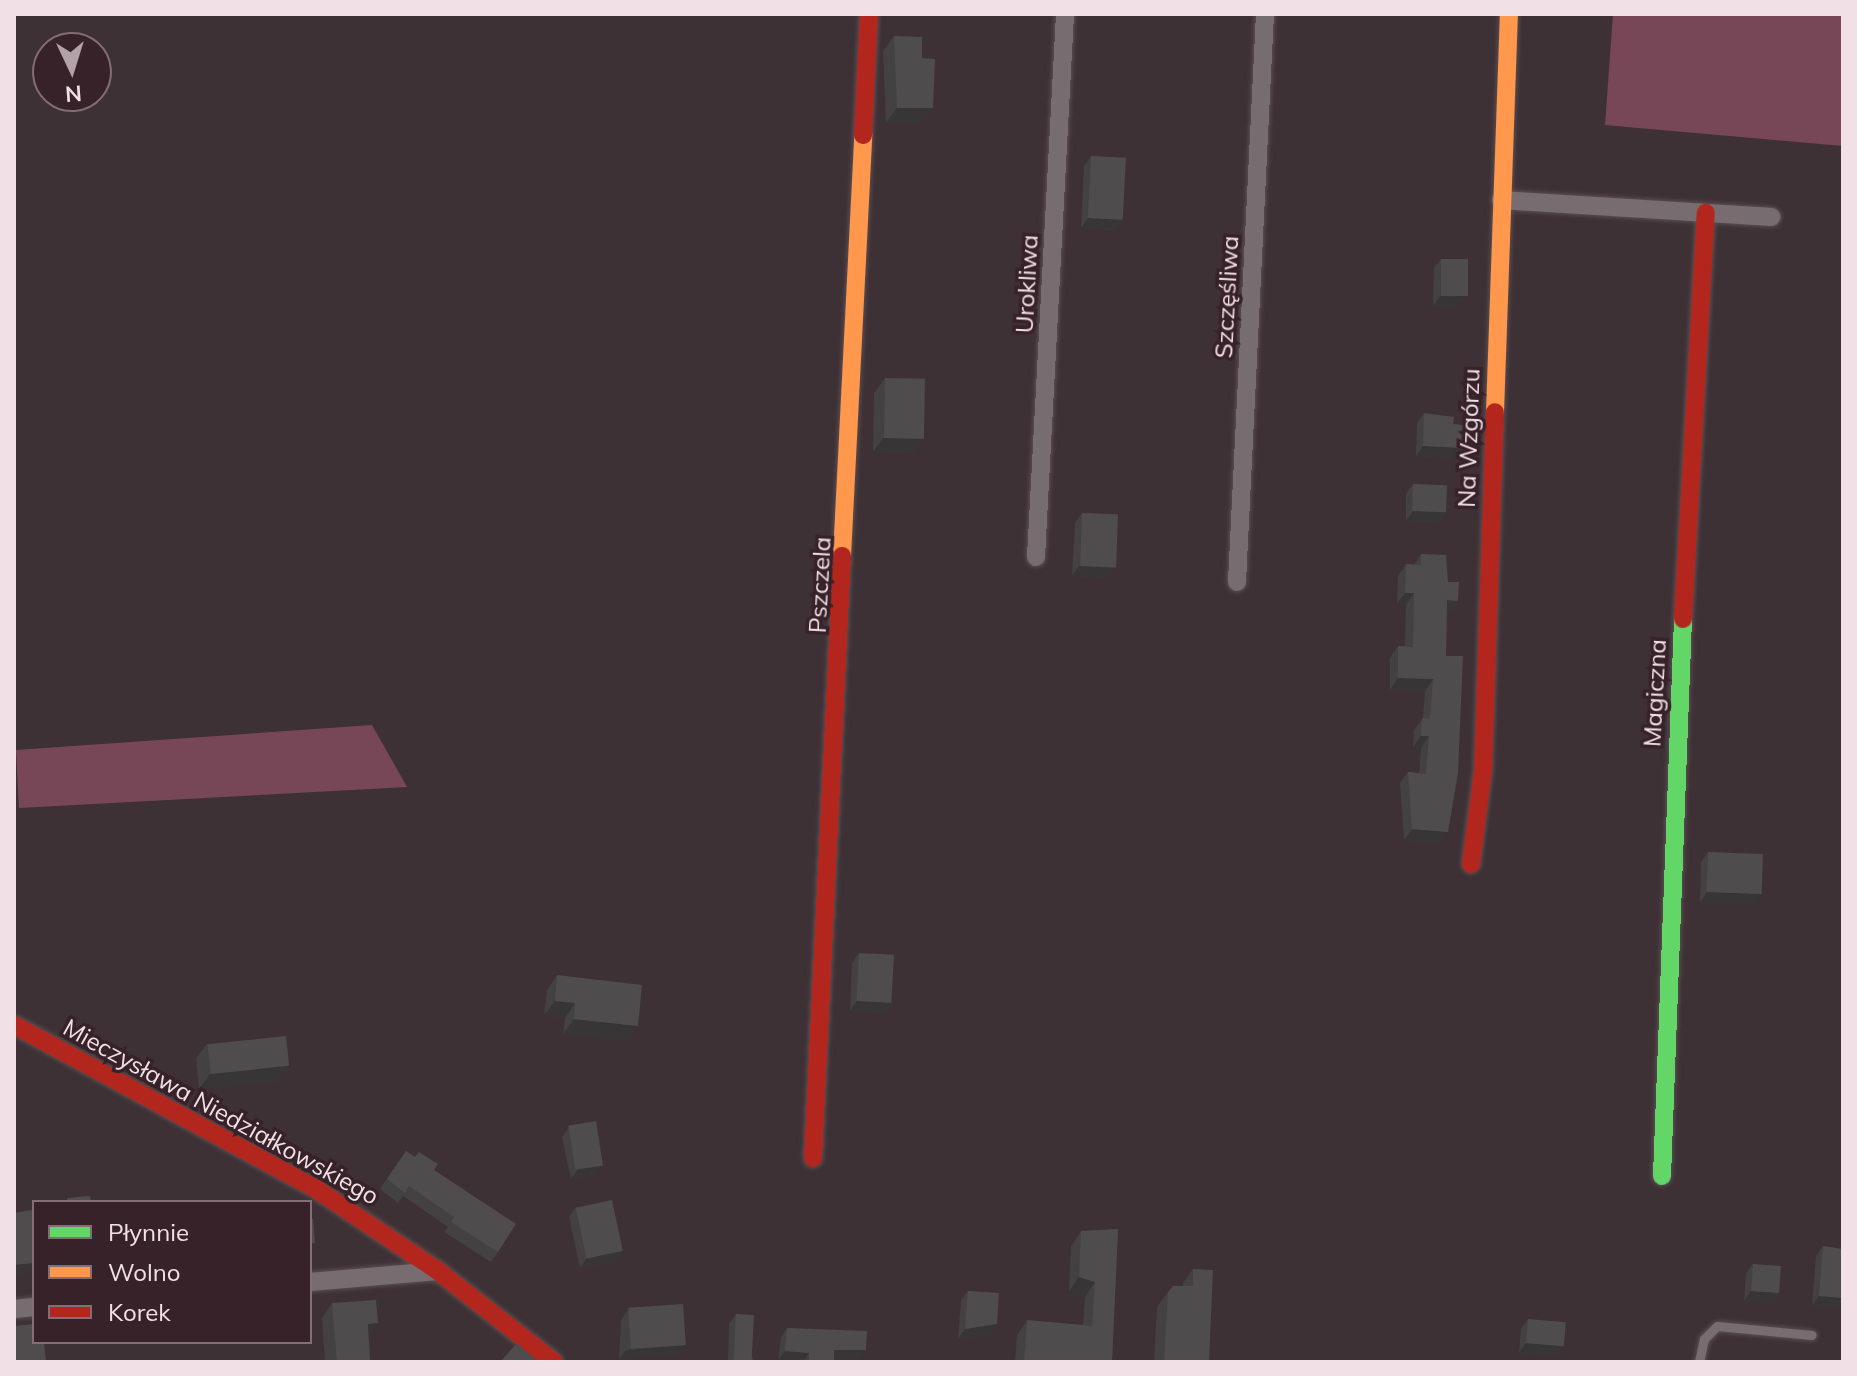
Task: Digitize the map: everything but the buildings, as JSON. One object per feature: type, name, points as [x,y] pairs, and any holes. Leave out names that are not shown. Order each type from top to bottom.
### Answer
[{"type":"street","name":"Pszczela","points":[[813,1158],[869,14]]},
{"type":"street","name":"Urokliwa","points":[[1036,557],[1065,14]]},
{"type":"street","name":"Szczęśliwa","points":[[1237,582],[1265,14]]},
{"type":"street","name":"Na Wzgórzu","points":[[1471,864],[1483,770],[1509,14]]},
{"type":"street","points":[[1501,200],[1771,217]]},
{"type":"street","name":"Magiczna","points":[[1662,1176],[1671,838],[1706,213]]},
{"type":"street","name":"Mieczysława Niedziałkowskiego","points":[[14,1025],[316,1189],[438,1271],[554,1362]]},
{"type":"street","points":[[312,1282],[438,1271]]},
{"type":"lane","points":[[1699,1362],[1704,1339],[1717,1326],[1812,1335]]},
{"type":"shaded area","points":[[1613,14],[1843,14],[1843,146],[1605,125]]},
{"type":"shaded area","points":[[372,725],[407,787],[19,808],[16,750]]},
{"type":"traffic: fast","points":[[1662,1176],[1683,619]]},
{"type":"traffic: slow","points":[[1495,412],[1509,14]]},
{"type":"traffic: slow","points":[[842,556],[863,135]]},
{"type":"traffic: jam","points":[[863,135],[869,14]]},
{"type":"traffic: jam","points":[[1683,619],[1706,213]]},
{"type":"traffic: jam","points":[[1471,864],[1483,770],[1495,412]]},
{"type":"traffic: jam","points":[[813,1158],[842,556]]},
{"type":"traffic: jam","points":[[14,1025],[316,1189],[438,1271],[554,1362]]}]
